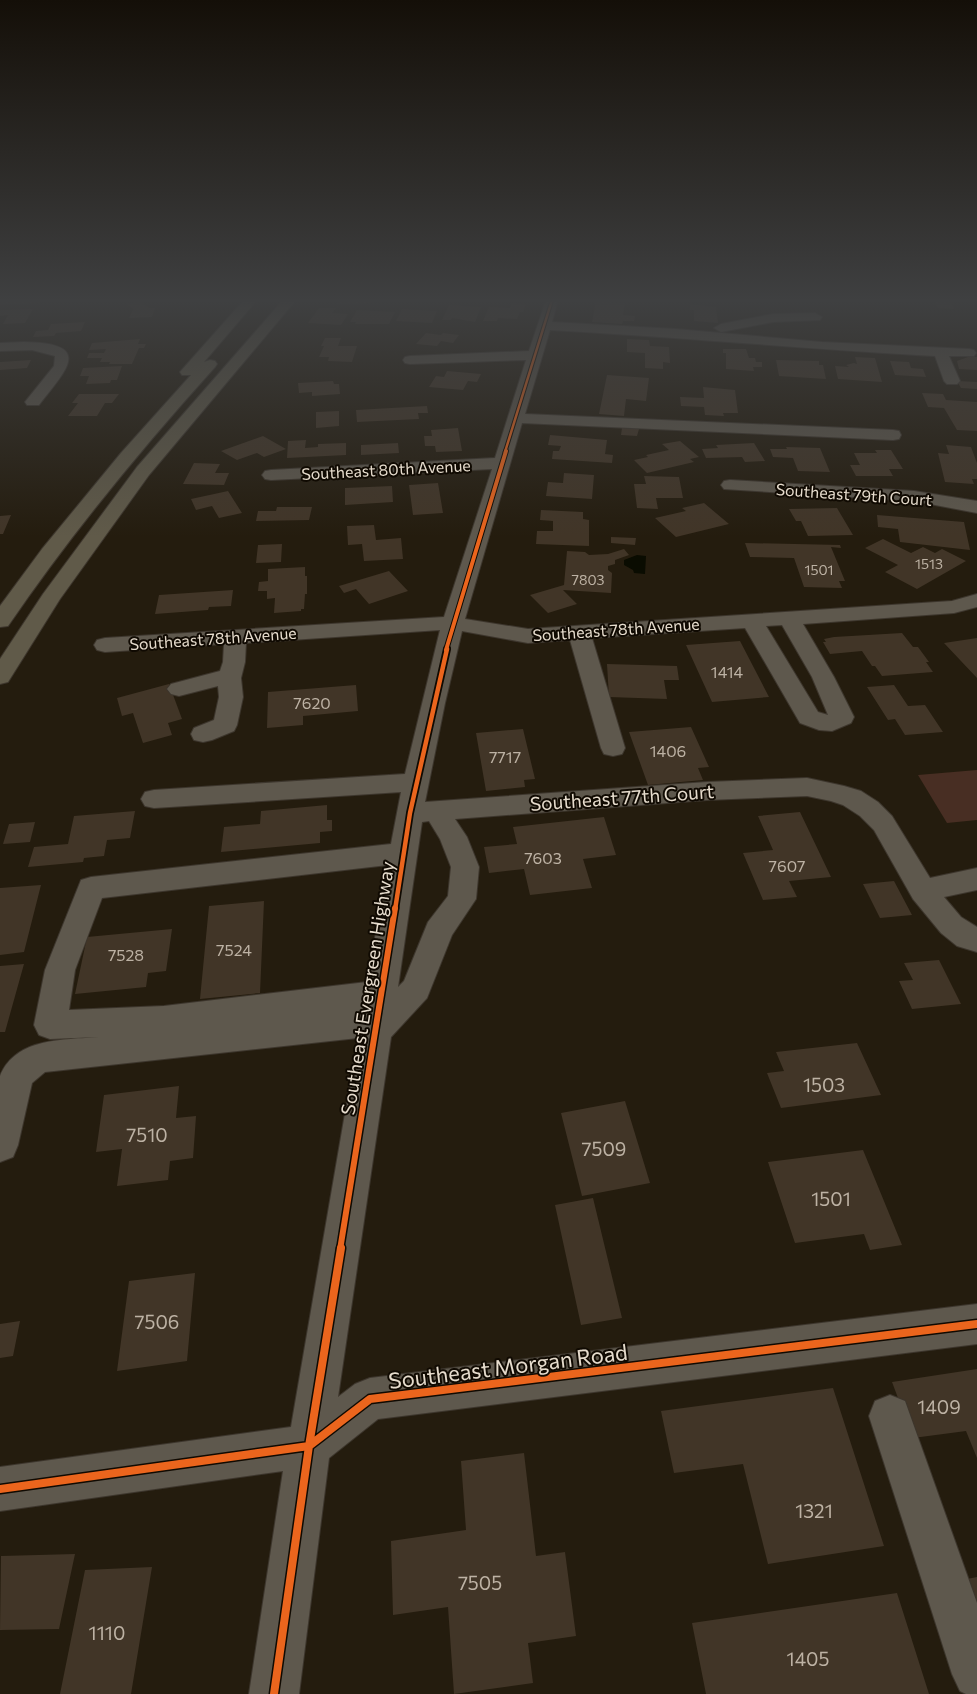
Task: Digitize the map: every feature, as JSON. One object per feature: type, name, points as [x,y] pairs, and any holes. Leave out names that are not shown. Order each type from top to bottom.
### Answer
[{"type":"highway","points":[[173,404],[184,379]]},
{"type":"highway","points":[[0,620],[113,472],[173,404],[198,379]]},
{"type":"highway","points":[[0,677],[50,598],[143,471],[215,379]]},
{"type":"street","points":[[33,402],[51,379]]},
{"type":"street","name":"Southeast Evergreen Highway","points":[[274,1694],[310,1446],[403,853],[423,812],[416,782],[432,703],[453,623],[528,379]]},
{"type":"street","points":[[516,418],[892,435]]},
{"type":"street","name":"Southeast 80th Avenue","points":[[271,474],[501,463]]},
{"type":"street","name":"Southeast 79th Court","points":[[730,485],[914,496],[977,507]]},
{"type":"street","name":"Southeast 78th Avenue","points":[[105,645],[453,623],[528,636],[954,607],[977,600]]},
{"type":"street","points":[[752,621],[809,717],[819,722],[832,723],[842,716],[824,677],[788,618]]},
{"type":"street","points":[[578,632],[613,748]]},
{"type":"street","points":[[203,734],[225,726],[231,697],[230,674],[234,662],[235,637]]},
{"type":"street","points":[[178,689],[230,674]]},
{"type":"street","points":[[154,799],[416,782]]},
{"type":"street","name":"Southeast 77th Court","points":[[423,812],[707,791],[808,787],[834,792],[852,798],[869,809],[883,823],[936,910],[951,925],[968,937],[977,940]]},
{"type":"street","points":[[0,1145],[17,1075],[38,1058],[377,1016],[416,989],[439,930],[462,899],[465,867],[453,837],[423,812]]},
{"type":"street","points":[[377,1016],[164,1020],[50,1025],[60,970],[91,888],[403,853]]},
{"type":"street","points":[[923,891],[977,879]]},
{"type":"street","name":"Southeast Morgan Road","points":[[0,1489],[310,1446],[370,1400],[977,1324]]},
{"type":"street","points":[[890,1416],[977,1674]]},
{"type":"shaded area","points":[[637,555],[646,556],[645,574],[634,573],[633,570],[624,565],[624,560]]},
{"type":"shaded area","points":[[977,770],[977,820],[947,823],[918,775]]},
{"type":"building","points":[[88,379],[117,379],[111,380],[110,383],[86,384]]},
{"type":"building","points":[[434,379],[478,379],[477,382],[468,381],[463,390],[429,387]]},
{"type":"building","points":[[606,379],[649,379],[646,401],[626,399],[624,416],[599,414]]},
{"type":"building","points":[[839,379],[881,379],[882,382]]},
{"type":"building","points":[[333,381],[334,384],[339,384],[340,394],[312,396],[312,392],[299,393],[298,383]]},
{"type":"building","points":[[957,381],[977,382],[977,389],[961,388]]},
{"type":"building","points":[[703,387],[735,390],[738,413],[723,413],[724,416],[705,415],[704,407],[681,406],[680,397],[704,398]]},
{"type":"building","points":[[922,393],[943,394],[946,400],[977,402],[977,431],[957,430],[944,408],[928,407]]},
{"type":"building","points":[[79,394],[119,394],[112,403],[105,403],[97,416],[68,416],[78,403],[72,403]]},
{"type":"building","points":[[427,406],[428,413],[418,413],[419,419],[357,422],[356,410]]},
{"type":"building","points":[[339,411],[339,426],[316,428],[316,412]]},
{"type":"building","points":[[458,428],[462,451],[436,452],[435,446],[425,446],[424,436],[432,436],[431,430]]},
{"type":"building","points":[[622,428],[639,429],[637,436],[621,435]]},
{"type":"building","points":[[550,435],[607,440],[605,454],[613,455],[612,463],[552,459],[553,451],[559,451],[561,446],[548,445]]},
{"type":"building","points":[[263,436],[286,449],[264,457],[257,453],[237,460],[221,451]]},
{"type":"building","points":[[306,440],[305,448],[318,447],[318,444],[346,443],[346,455],[287,458],[288,441]]},
{"type":"building","points":[[680,441],[699,457],[690,459],[694,462],[647,473],[634,460],[648,457],[646,455],[669,450],[662,444]]},
{"type":"building","points":[[398,443],[399,453],[361,455],[361,445]]},
{"type":"building","points":[[754,443],[765,461],[745,462],[742,457],[706,458],[702,449],[718,448],[716,445]]},
{"type":"building","points":[[946,445],[971,447],[977,463],[977,479],[972,479],[974,484],[945,482],[938,453],[949,454]]},
{"type":"building","points":[[786,447],[820,448],[830,472],[798,471],[793,458],[773,457],[770,449],[787,449]]},
{"type":"building","points":[[875,450],[891,450],[903,469],[889,469],[893,476],[856,476],[850,465],[860,465],[854,453],[877,453]]},
{"type":"building","points":[[194,463],[220,464],[215,473],[229,473],[224,485],[183,484]]},
{"type":"building","points":[[564,473],[594,475],[592,499],[546,496],[548,482],[563,483]]},
{"type":"building","points":[[644,476],[679,477],[683,498],[656,498],[658,509],[637,508],[634,484],[646,484]]},
{"type":"building","points":[[438,483],[443,513],[413,515],[409,485]]},
{"type":"building","points":[[392,486],[393,502],[345,505],[345,488]]},
{"type":"building","points":[[228,491],[242,513],[219,518],[212,506],[196,510],[191,499]]},
{"type":"building","points":[[704,503],[729,524],[676,537],[655,518],[686,511],[682,508]]},
{"type":"building","points":[[277,507],[312,507],[309,520],[256,521],[258,511],[276,511]]},
{"type":"building","points":[[837,508],[853,535],[808,536],[801,521],[796,521],[789,509]]},
{"type":"building","points":[[541,510],[583,512],[583,519],[589,520],[589,546],[536,544],[537,531],[553,531],[553,521],[540,520]]},
{"type":"building","points":[[11,515],[3,534],[0,534],[0,516]]},
{"type":"building","points":[[877,515],[964,522],[970,550],[900,542],[898,529],[878,527]]},
{"type":"building","points":[[374,525],[376,540],[401,538],[403,559],[364,561],[362,544],[348,545],[347,526]]},
{"type":"building","points":[[611,537],[636,538],[635,545],[611,543]]},
{"type":"building","points":[[883,539],[911,553],[923,547],[935,553],[942,549],[966,561],[917,589],[885,572],[898,565],[865,548]]},
{"type":"building","points":[[745,543],[840,545],[841,548],[831,547],[845,581],[839,581],[842,588],[804,587],[794,558],[750,557]]},
{"type":"building","points":[[282,544],[281,562],[256,563],[258,545]]},
{"type":"building","points":[[624,549],[629,555],[615,560],[615,564],[608,566],[608,570],[612,573],[611,593],[563,590],[577,604],[548,613],[530,595],[564,585],[567,551],[585,552],[589,555],[608,554]]},
{"type":"building","points":[[305,567],[307,594],[305,594],[304,609],[301,609],[301,611],[274,613],[275,598],[267,599],[267,591],[258,591],[259,582],[268,581],[268,569]]},
{"type":"building","points":[[389,571],[408,591],[369,604],[356,589],[344,593],[339,586]]},
{"type":"building","points":[[233,590],[231,606],[209,607],[208,610],[155,614],[159,595]]},
{"type":"building","points":[[902,633],[913,647],[918,647],[929,662],[926,662],[933,672],[882,676],[875,666],[872,666],[862,651],[830,654],[823,642],[826,642],[824,639],[834,637]]},
{"type":"building","points":[[977,638],[977,678],[944,643]]},
{"type":"building","points":[[740,641],[769,697],[712,702],[686,645]]},
{"type":"building","points":[[607,664],[677,666],[679,680],[664,680],[667,699],[609,697]]},
{"type":"building","points":[[169,684],[182,719],[168,723],[172,735],[143,743],[133,713],[122,716],[117,698]]},
{"type":"building","points":[[356,685],[358,711],[303,716],[303,725],[267,728],[268,692]]},
{"type":"building","points":[[894,685],[908,706],[925,705],[943,732],[905,735],[895,719],[888,720],[867,687]]},
{"type":"building","points":[[691,727],[709,767],[698,768],[703,780],[648,785],[629,732]]},
{"type":"building","points":[[523,729],[535,779],[524,780],[525,787],[486,791],[476,733]]},
{"type":"building","points":[[327,805],[327,820],[332,820],[332,831],[320,832],[320,843],[221,852],[224,827],[260,824],[261,811]]},
{"type":"building","points":[[135,811],[130,838],[107,840],[104,856],[84,858],[83,862],[28,867],[34,847],[68,844],[74,816]]},
{"type":"building","points":[[800,812],[831,877],[789,881],[797,897],[763,900],[743,853],[773,850],[758,816]]},
{"type":"building","points":[[604,817],[616,855],[583,859],[592,888],[530,895],[524,869],[489,873],[484,847],[517,844],[513,827]]},
{"type":"building","points":[[35,822],[30,842],[3,844],[9,824]]},
{"type":"building","points":[[894,881],[912,915],[880,918],[863,884]]},
{"type":"building","points":[[41,885],[24,952],[0,955],[0,888]]},
{"type":"building","points":[[264,901],[260,993],[200,999],[209,906]]},
{"type":"building","points":[[172,929],[166,971],[148,973],[146,987],[75,994],[87,937]]},
{"type":"building","points":[[939,960],[961,1004],[912,1009],[899,981],[913,980],[904,963]]},
{"type":"building","points":[[24,964],[5,1032],[0,1032],[0,966]]},
{"type":"building","points":[[857,1043],[881,1095],[781,1108],[767,1073],[784,1071],[776,1052]]},
{"type":"building","points":[[179,1086],[176,1118],[196,1116],[193,1158],[170,1161],[168,1180],[117,1186],[122,1149],[96,1152],[104,1095]]},
{"type":"building","points":[[625,1101],[650,1183],[582,1196],[561,1113]]},
{"type":"building","points":[[863,1150],[902,1245],[870,1250],[864,1234],[795,1243],[768,1162]]},
{"type":"building","points":[[593,1198],[622,1318],[581,1325],[555,1205]]},
{"type":"building","points":[[195,1273],[187,1361],[117,1371],[129,1281]]},
{"type":"building","points":[[20,1321],[13,1356],[0,1358],[0,1324]]},
{"type":"building","points":[[977,1369],[977,1458],[966,1431],[913,1438],[892,1382]]},
{"type":"building","points":[[833,1388],[884,1546],[768,1564],[743,1464],[674,1473],[661,1411]]},
{"type":"building","points":[[524,1453],[536,1556],[565,1552],[576,1636],[528,1643],[533,1683],[454,1694],[448,1607],[393,1615],[391,1541],[466,1530],[461,1461]]},
{"type":"building","points":[[75,1554],[59,1629],[0,1630],[1,1556]]},
{"type":"building","points":[[152,1567],[131,1694],[60,1694],[85,1570]]},
{"type":"building","points":[[977,1577],[977,1606],[967,1579]]},
{"type":"building","points":[[897,1593],[929,1694],[706,1694],[692,1623]]},
{"type":"cycle path","points":[[274,1694],[309,1446],[410,813],[433,703],[453,623],[528,379]]},
{"type":"cycle path","points":[[0,1489],[309,1446],[370,1399],[977,1324]]}]
